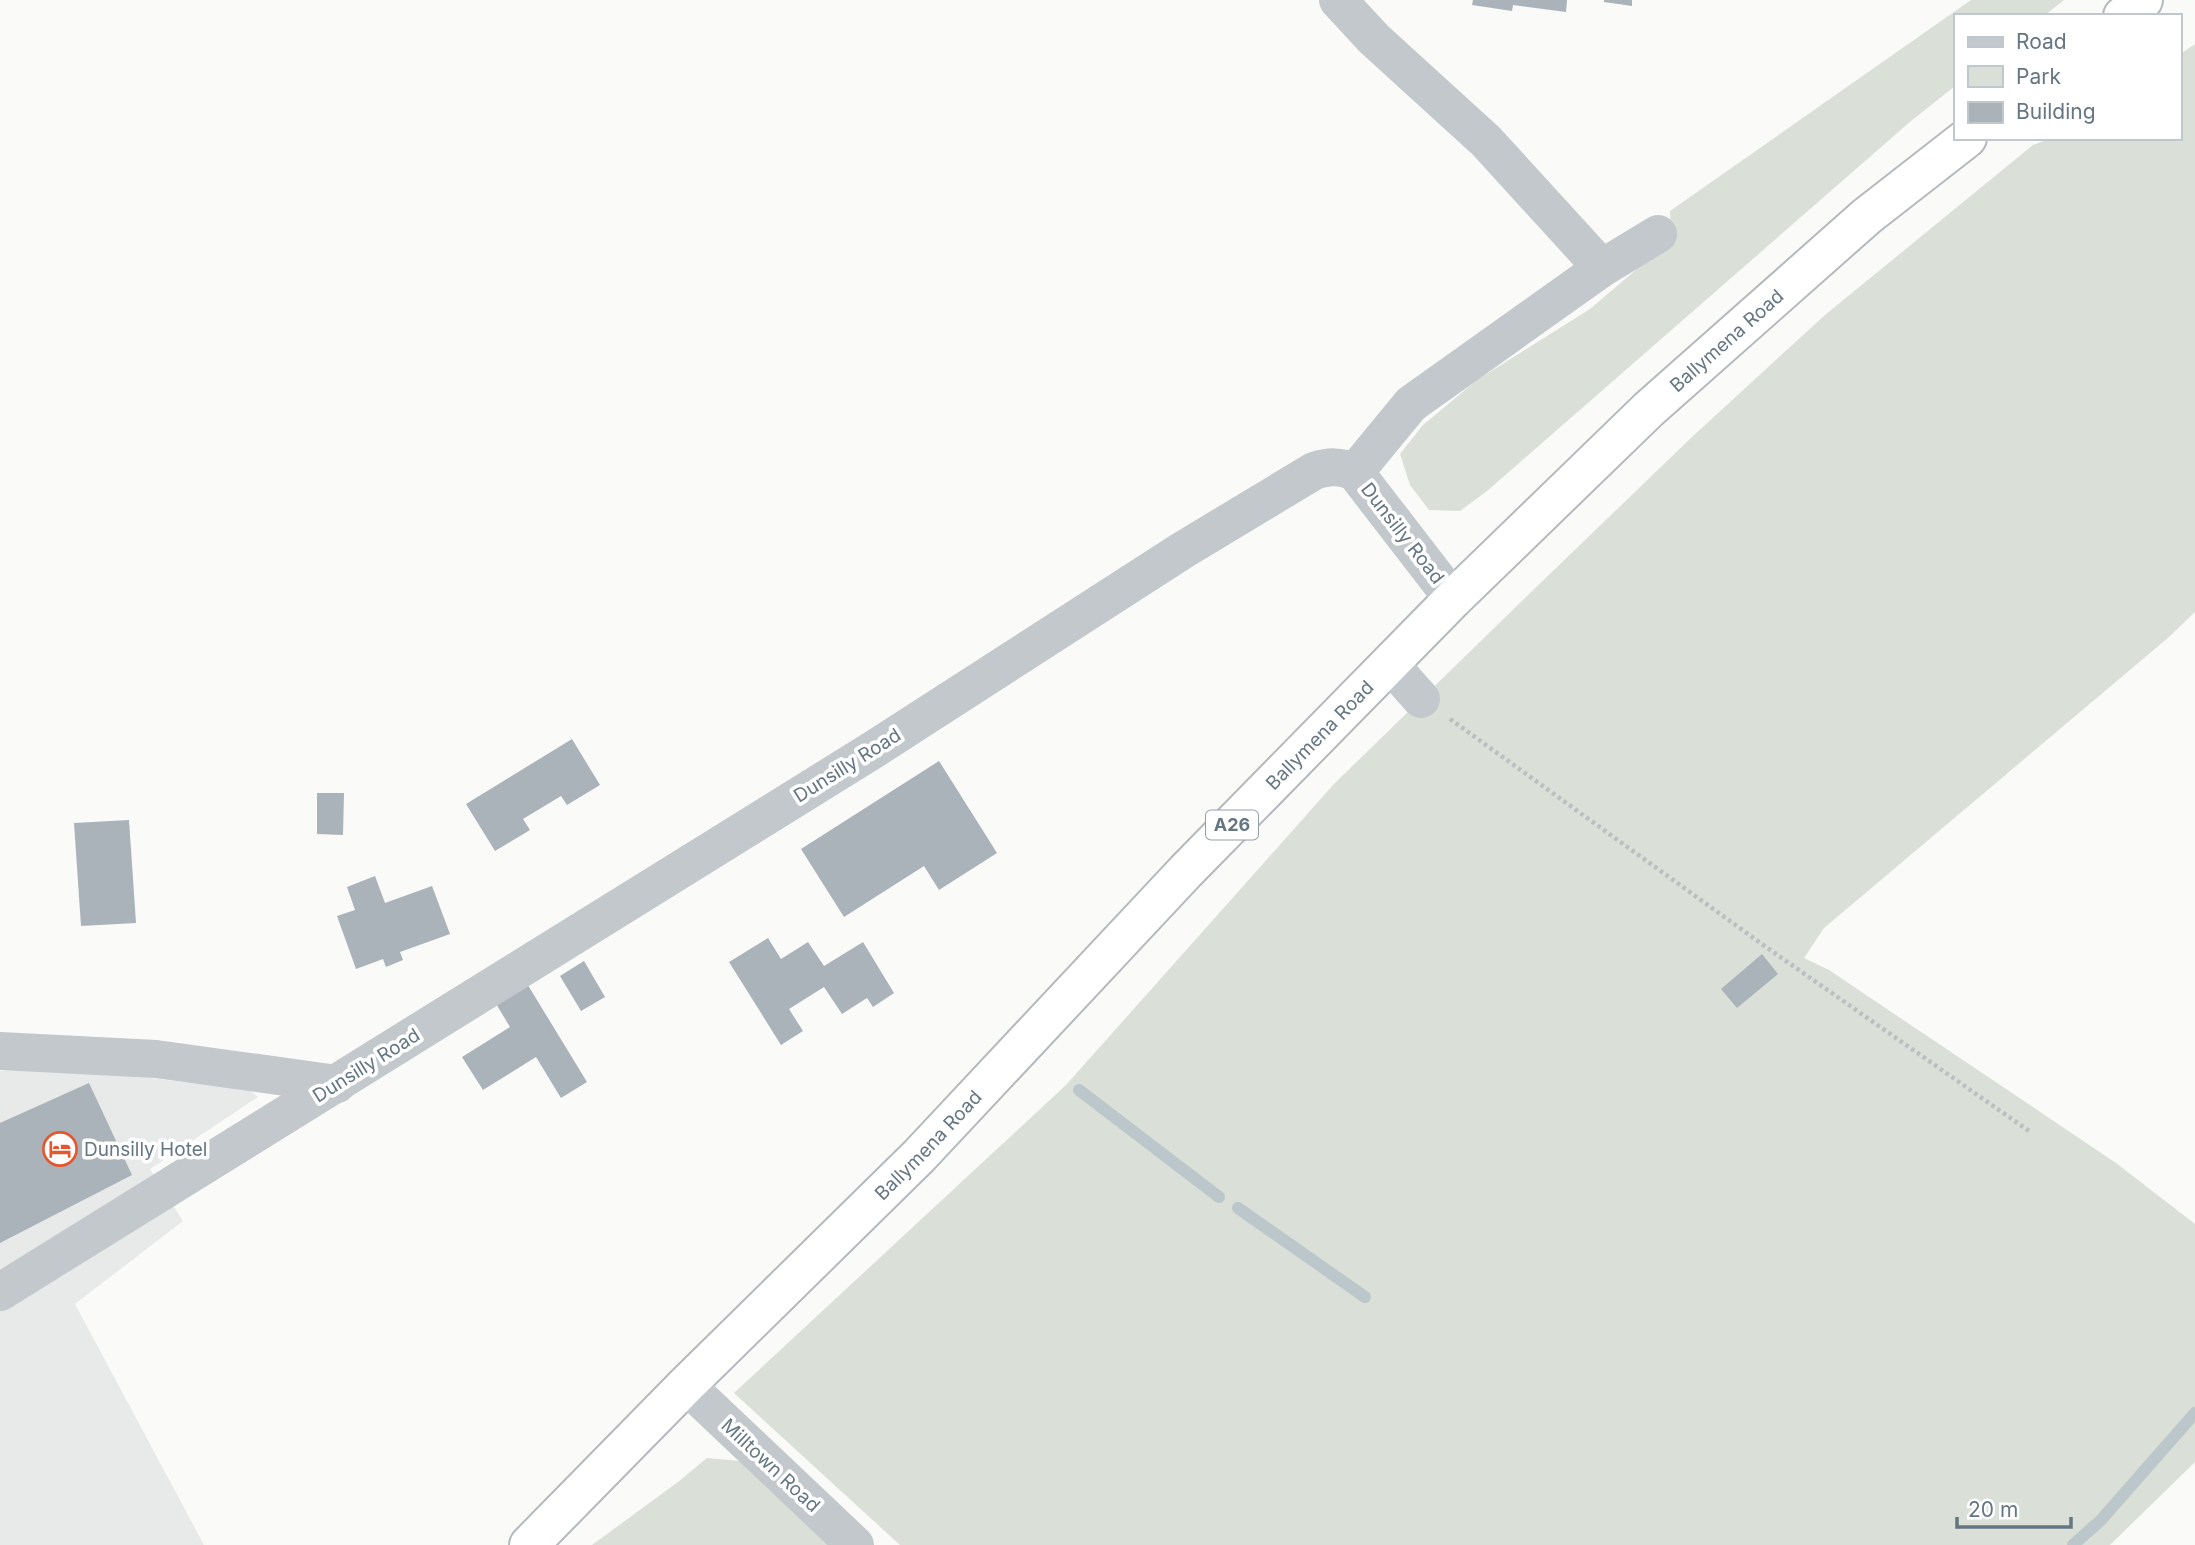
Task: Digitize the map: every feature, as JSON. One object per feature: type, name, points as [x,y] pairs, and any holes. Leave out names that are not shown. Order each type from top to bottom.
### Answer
[{"type":"highway","points":[[2126,14],[2143,0]]},
{"type":"highway","name":"Ballymena Road","points":[[529,1545],[686,1385],[919,1156],[1186,871],[1453,599],[1660,400],[1867,216],[1963,140]]},
{"type":"street","points":[[1338,0],[1374,39],[1486,141],[1602,268]]},
{"type":"street","points":[[1355,472],[1411,404],[1602,268],[1658,234]]},
{"type":"street","name":"Dunsilly Road","points":[[0,1292],[876,748],[1184,550],[1314,471],[1326,467],[1342,467],[1355,472],[1453,599]]},
{"type":"street","points":[[1390,664],[1422,699]]},
{"type":"street","points":[[0,1051],[156,1059],[337,1084]]},
{"type":"street","name":"Milltown Road","points":[[686,1385],[855,1545]]},
{"type":"path","points":[[1422,699],[1766,947],[2028,1131]]},
{"type":"shaded area","points":[[61,1067],[249,1090],[258,1097],[150,1169],[183,1221],[75,1304],[204,1545],[0,1545],[0,1071]]},
{"type":"green space","points":[[1971,0],[2064,0],[2046,14],[1954,14],[1954,87],[1911,121],[1487,491],[1460,511],[1429,510],[1410,485],[1400,454],[1423,425],[1477,380],[1590,309],[1671,240],[1670,211]]},
{"type":"green space","points":[[2195,44],[2195,612],[2169,637],[1824,928],[1804,958],[1829,970],[2116,1163],[2195,1224],[2195,1462],[2110,1545],[900,1545],[734,1393],[1066,1085],[1334,784],[1693,436],[1825,315],[2033,145],[2047,140],[2181,140],[2181,54]]},
{"type":"green space","points":[[707,1458],[740,1461],[829,1545],[592,1545]]},
{"type":"building","points":[[1473,0],[1567,0],[1566,12],[1513,5],[1512,11],[1472,5]]},
{"type":"building","points":[[1632,0],[1632,6],[1604,2]]},
{"type":"building","points":[[572,739],[600,785],[567,805],[561,796],[523,819],[530,830],[495,851],[466,804]]},
{"type":"building","points":[[939,761],[997,853],[939,890],[924,866],[844,917],[801,849]]},
{"type":"building","points":[[317,793],[344,793],[343,835],[317,834]]},
{"type":"building","points":[[129,820],[136,923],[81,926],[74,823]]},
{"type":"building","points":[[375,876],[385,903],[432,886],[450,934],[400,952],[403,960],[386,967],[383,959],[356,969],[337,916],[355,910],[347,887]]},
{"type":"building","points":[[768,938],[781,959],[808,942],[824,966],[863,942],[894,993],[873,1007],[867,998],[842,1014],[824,987],[789,1009],[803,1031],[781,1045],[729,962]]},
{"type":"building","points":[[1762,954],[1778,974],[1737,1008],[1721,989]]},
{"type":"building","points":[[584,961],[605,997],[581,1011],[560,976]]},
{"type":"building","points":[[526,982],[587,1082],[561,1098],[536,1057],[483,1090],[462,1057],[510,1027],[495,1002]]},
{"type":"building","name":"Dunsilly Hotel","points":[[89,1083],[132,1175],[0,1243],[0,1123]]},
{"type":"waterway","points":[[1079,1090],[1219,1197]]},
{"type":"waterway","points":[[1238,1208],[1365,1297]]},
{"type":"waterway","points":[[2073,1545],[2101,1520],[2195,1413]]},
{"type":"place","name":"Dunsilly Hotel","points":[[60,1149]]}]
